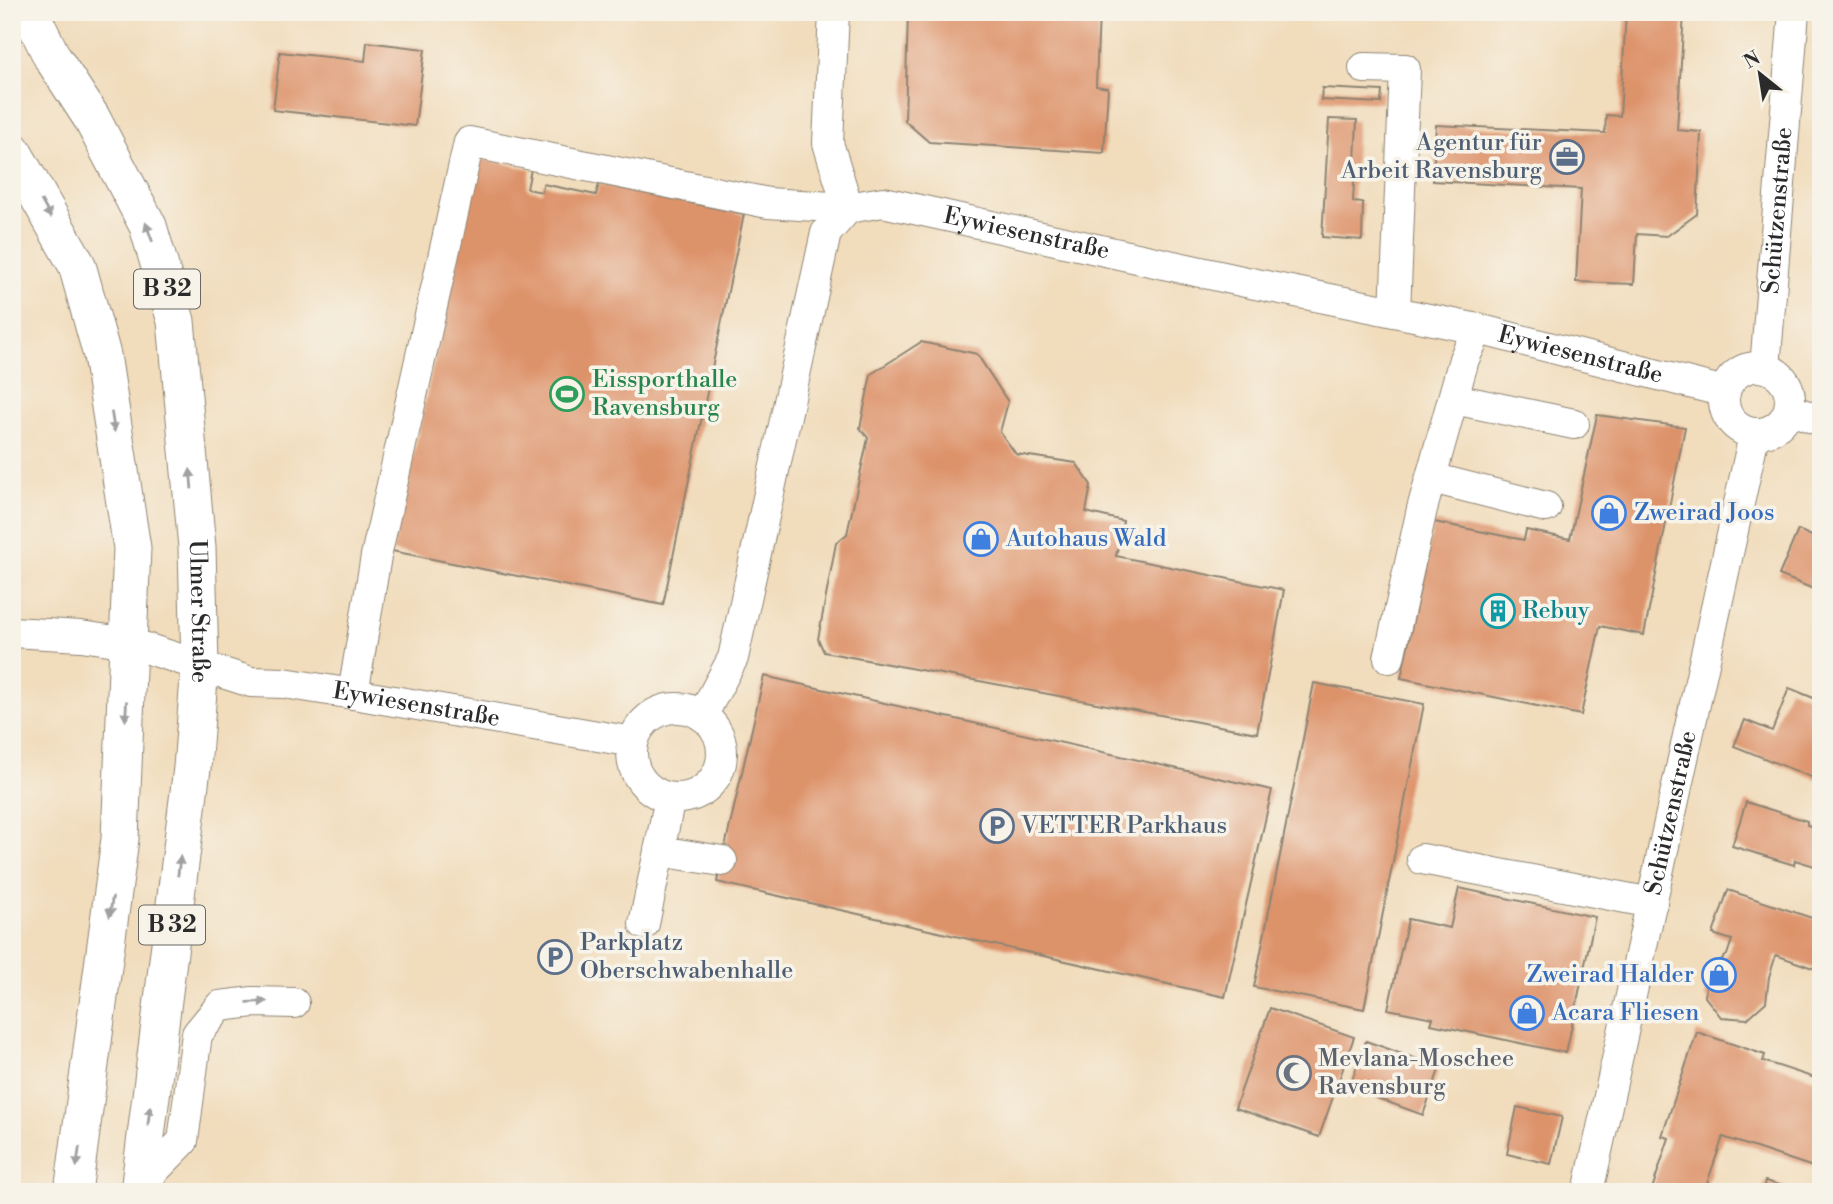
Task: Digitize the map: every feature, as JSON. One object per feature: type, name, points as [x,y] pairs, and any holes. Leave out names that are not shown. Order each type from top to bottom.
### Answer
[{"type":"main road","points":[[30,12],[52,57]]},
{"type":"main road","name":"B 32","points":[[12,16],[52,57]]},
{"type":"main road","name":"Ulmer Straße","points":[[52,57],[91,117],[148,226],[176,321],[197,547],[200,666],[192,768],[140,1188]]},
{"type":"main road","name":"B 32","points":[[12,150],[77,265],[102,355],[132,548],[120,839],[73,1192]]},
{"type":"street","points":[[702,716],[733,658],[826,233],[848,208],[828,143],[834,12]]},
{"type":"street","name":"Schützenstraße","points":[[1765,368],[1794,12]]},
{"type":"street","points":[[1364,68],[1405,69],[1395,312]]},
{"type":"street","name":"Eywiesenstraße","points":[[353,694],[376,556],[469,142],[768,204],[848,208],[883,202],[1478,329],[1725,391]]},
{"type":"street","points":[[1389,657],[1422,509],[1464,359],[1478,329]]},
{"type":"street","points":[[1765,368],[1778,374],[1786,384],[1790,396],[1789,409],[1774,429],[1754,435],[1738,427],[1729,417],[1725,407],[1725,391],[1730,381],[1741,371],[1765,368]]},
{"type":"street","points":[[1454,399],[1574,424]]},
{"type":"street","points":[[1789,409],[1821,421]]},
{"type":"street","name":"Schützenstraße","points":[[1588,1192],[1754,435]]},
{"type":"street","points":[[1432,478],[1546,508]]},
{"type":"street","name":"Eywiesenstraße","points":[[12,632],[81,636],[130,643],[251,682],[284,683],[633,742]]},
{"type":"street","points":[[682,709],[702,716],[712,725],[723,750],[716,776],[696,794],[670,798],[655,793],[635,772],[633,742],[644,723],[661,711],[682,709]]},
{"type":"street","points":[[643,924],[670,798]]},
{"type":"street","points":[[659,851],[722,861]]},
{"type":"street","points":[[1422,859],[1651,903]]},
{"type":"street","points":[[140,1188],[183,1140],[197,1034],[220,1006],[253,1002],[294,1003]]},
{"type":"building","points":[[908,12],[1099,12],[1096,86],[1108,88],[1104,153],[929,142],[905,121]]},
{"type":"building","name":"Agentur für Arbeit Ravensburg","points":[[1626,12],[1684,12],[1677,130],[1701,132],[1697,214],[1667,236],[1637,234],[1634,284],[1576,282],[1581,189],[1433,181],[1436,125],[1605,133],[1606,115],[1620,116]]},
{"type":"building","points":[[367,42],[425,49],[415,126],[273,110],[280,52],[365,61]]},
{"type":"building","points":[[1322,88],[1382,91],[1381,103],[1321,100]]},
{"type":"building","points":[[1329,119],[1357,120],[1353,202],[1363,203],[1362,240],[1322,237]]},
{"type":"building","name":"Eissporthalle Ravensburg","points":[[479,158],[531,169],[527,189],[542,192],[543,184],[596,195],[599,184],[744,214],[663,605],[392,551]]},
{"type":"building","name":"Autohaus Wald","points":[[921,342],[977,354],[1008,402],[1000,432],[1016,454],[1076,463],[1091,485],[1086,512],[1123,521],[1116,556],[1284,590],[1257,733],[824,652],[818,639],[836,543],[847,534],[868,438],[860,428],[871,374]]},
{"type":"building","points":[[1597,415],[1685,427],[1644,635],[1600,626],[1581,715],[1401,678],[1434,522],[1524,540],[1526,530],[1570,539]]},
{"type":"building","points":[[1798,530],[1821,540],[1821,592],[1779,575]]},
{"type":"building","name":"VETTER Parkhaus","points":[[764,676],[1272,790],[1225,997],[717,882]]},
{"type":"building","points":[[1314,683],[1424,704],[1364,1009],[1254,987]]},
{"type":"building","points":[[1789,688],[1821,701],[1821,781],[1734,746],[1745,720],[1772,731]]},
{"type":"building","points":[[1746,802],[1807,821],[1807,825],[1821,829],[1821,868],[1795,860],[1794,865],[1732,846]]},
{"type":"building","points":[[1459,888],[1595,917],[1566,1053],[1431,1024],[1433,1018],[1388,1009],[1408,919],[1450,928]]},
{"type":"building","points":[[1728,890],[1821,921],[1821,971],[1776,955],[1769,977],[1766,1002],[1747,1019],[1721,1017],[1705,997],[1707,971],[1727,955],[1732,940],[1713,934]]},
{"type":"building","name":"Mevlana-Moschee Ravensburg","points":[[1270,1008],[1354,1037],[1319,1137],[1235,1108]]},
{"type":"building","points":[[1697,1032],[1765,1055],[1763,1061],[1821,1080],[1821,1146],[1813,1167],[1723,1137],[1704,1192],[1651,1192],[1669,1138],[1662,1136]]},
{"type":"building","points":[[1366,1041],[1440,1067],[1423,1115],[1349,1088]]},
{"type":"building","points":[[1517,1107],[1562,1117],[1551,1164],[1507,1154]]},
{"type":"building","points":[[1765,1181],[1799,1191],[1799,1192],[1762,1192]]},
{"type":"place","name":"Agentur für Arbeit Ravensburg","points":[[1567,157]]},
{"type":"place","name":"Eissporthalle Ravensburg","points":[[567,394]]},
{"type":"place","name":"Zweirad Joos","points":[[1609,513]]},
{"type":"place","name":"Autohaus Wald","points":[[981,539]]},
{"type":"place","name":"Rebuy","points":[[1498,611]]},
{"type":"place","name":"VETTER Parkhaus","points":[[997,826]]},
{"type":"place","name":"Parkplatz Oberschwabenhalle","points":[[555,957]]},
{"type":"place","name":"Zweirad Halder","points":[[1719,975]]},
{"type":"place","name":"Acara Fliesen","points":[[1527,1013]]},
{"type":"place","name":"Mevlana-Moschee Ravensburg","points":[[1294,1073]]}]
